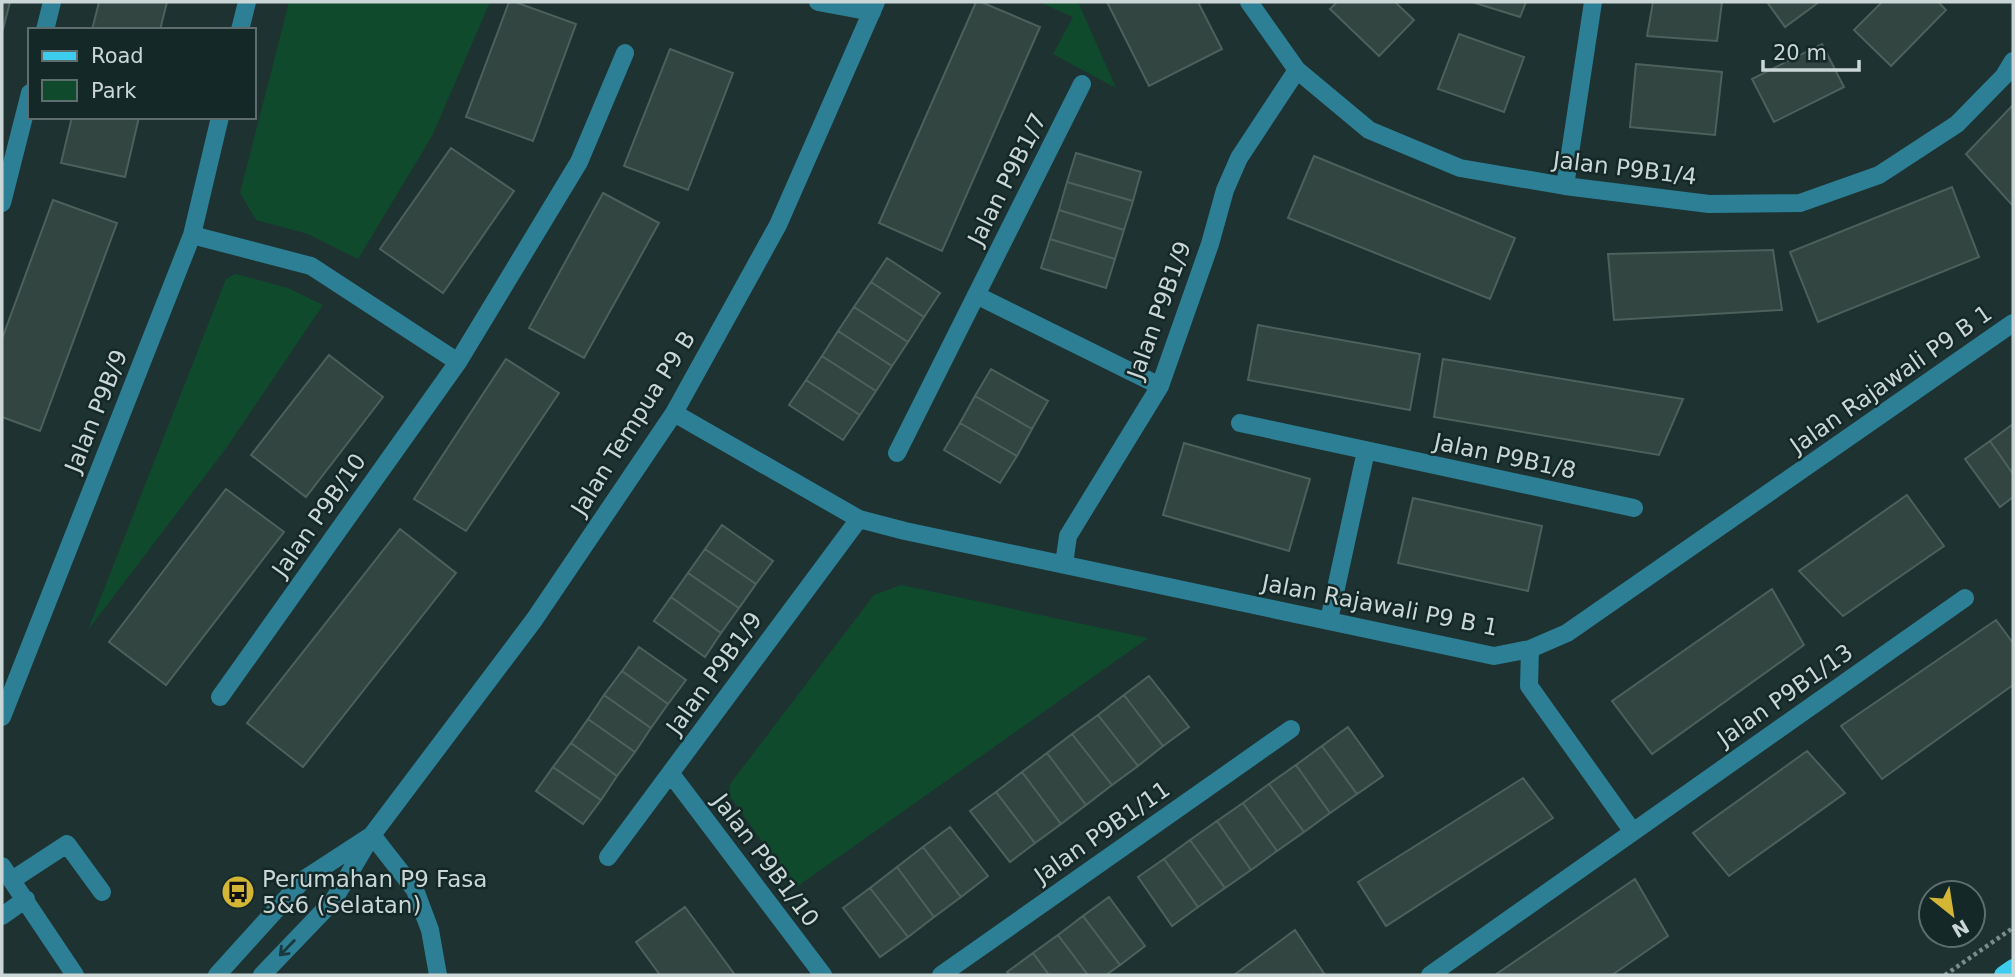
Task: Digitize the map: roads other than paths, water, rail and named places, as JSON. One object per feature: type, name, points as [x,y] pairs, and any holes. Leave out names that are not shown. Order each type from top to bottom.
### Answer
[{"type":"main road","points":[[2003,975],[2013,968]]},
{"type":"street","points":[[46,28],[52,2]]},
{"type":"street","points":[[240,28],[247,2]]},
{"type":"street","points":[[818,2],[874,7]]},
{"type":"street","name":"Jalan P9B1/4","points":[[1249,2],[1297,70],[1369,130],[1460,168],[1565,186],[1710,204],[1800,203],[1879,175],[1957,124],[2004,76],[2013,61]]},
{"type":"street","points":[[1565,186],[1593,2]]},
{"type":"street","name":"Jalan Tempua P9 B","points":[[262,975],[333,901],[372,835],[534,620],[674,413],[778,225],[874,7]]},
{"type":"street","name":"Jalan P9B/10","points":[[220,697],[458,362],[579,162],[625,53]]},
{"type":"street","name":"Jalan P9B1/9","points":[[1064,564],[1068,536],[1160,386],[1210,244],[1225,190],[1239,158],[1297,70]]},
{"type":"street","name":"Jalan P9B1/7","points":[[897,453],[1082,84]]},
{"type":"street","points":[[2,203],[28,101]]},
{"type":"street","name":"Jalan P9B/9","points":[[2,717],[192,235],[220,119]]},
{"type":"street","points":[[192,235],[311,266],[458,362]]},
{"type":"street","points":[[976,295],[1160,386]]},
{"type":"street","name":"Jalan Rajawali P9 B 1","points":[[674,413],[859,519],[1494,656],[1530,649],[1567,633],[2013,323]]},
{"type":"street","name":"Jalan P9B1/8","points":[[1240,423],[1634,508]]},
{"type":"street","points":[[1328,620],[1366,451]]},
{"type":"street","name":"Jalan P9B1/9","points":[[608,857],[859,519]]},
{"type":"street","name":"Jalan P9B1/13","points":[[1430,975],[1965,598]]},
{"type":"street","points":[[1530,649],[1529,686],[1633,832]]},
{"type":"street","name":"Jalan P9B1/11","points":[[942,975],[1291,729]]},
{"type":"street","name":"Jalan P9B1/10","points":[[671,774],[823,975]]},
{"type":"street","points":[[372,835],[415,890],[430,930],[438,975]]},
{"type":"street","name":"Jalan Tempua P9 B","points":[[217,975],[303,880],[372,835]]},
{"type":"street","points":[[75,975],[7,873],[67,844],[102,892]]},
{"type":"street","points":[[2,916],[26,899]]},
{"type":"place","name":"Perumahan P9 Fasa 5&6 (Selatan)","points":[[238,892]]}]
